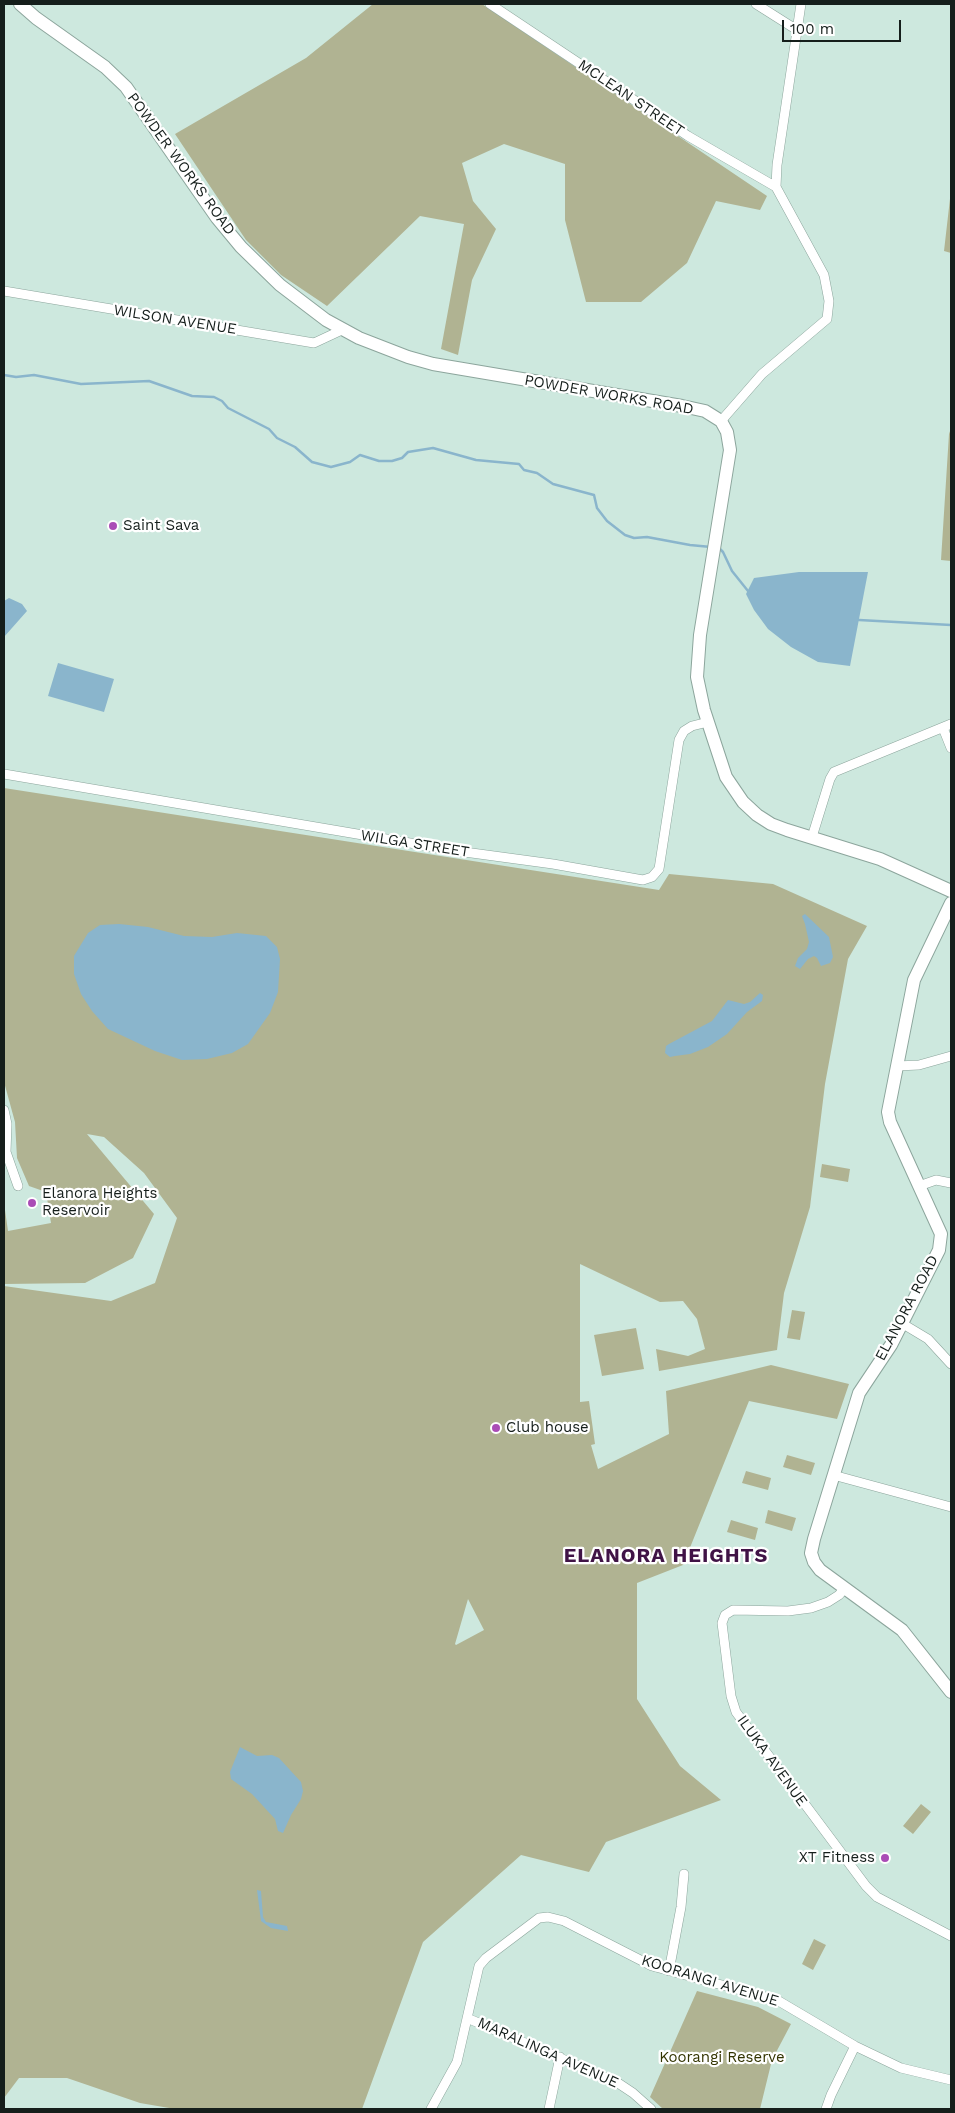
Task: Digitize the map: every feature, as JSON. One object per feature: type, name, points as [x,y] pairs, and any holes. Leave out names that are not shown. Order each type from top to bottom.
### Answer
[{"type":"main road","name":"POWDER WORKS ROAD","points":[[20,4],[36,18],[105,67],[126,87],[217,218],[241,247],[280,285],[326,320],[359,338],[433,364],[682,406],[704,411],[720,422]]},
{"type":"main road","points":[[720,422],[727,432],[729,457],[700,635],[697,677],[699,694],[726,777],[744,802],[757,815],[771,824],[880,859],[951,891]]},
{"type":"main road","name":"ELANORA ROAD","points":[[951,903],[914,980],[888,1112],[890,1122],[940,1234],[939,1250],[903,1324],[859,1392],[811,1553],[814,1562],[820,1570],[902,1630],[947,1679],[951,1692]]},
{"type":"street","name":"MCLEAN STREET","points":[[490,4],[688,136],[776,187]]},
{"type":"street","points":[[756,4],[797,30]]},
{"type":"street","points":[[720,422],[762,374],[827,319],[829,301],[824,275],[776,187],[777,165],[801,4]]},
{"type":"street","name":"WILSON AVENUE","points":[[4,292],[314,343],[344,329]]},
{"type":"street","name":"WILGA STREET","points":[[4,774],[457,851],[553,864],[643,880],[652,877],[658,869],[679,740],[684,731],[708,722]]},
{"type":"street","points":[[812,838],[830,779],[834,772],[947,726],[951,748]]},
{"type":"street","points":[[898,1066],[920,1065],[951,1056]]},
{"type":"street","points":[[4,1110],[7,1124],[6,1152],[18,1186]]},
{"type":"street","points":[[919,1186],[936,1180],[951,1183]]},
{"type":"street","points":[[903,1324],[928,1339],[951,1364]]},
{"type":"street","points":[[833,1475],[951,1507]]},
{"type":"street","name":"ILUKA AVENUE","points":[[844,1589],[839,1595],[828,1602],[811,1608],[788,1611],[734,1610],[725,1615],[722,1623],[736,1712],[866,1886],[877,1897],[951,1936]]},
{"type":"street","points":[[669,1971],[681,1908],[684,1874]]},
{"type":"street","name":"KOORANGI AVENUE","points":[[430,2109],[456,2062],[479,1966],[486,1958],[539,1918],[556,1918],[652,1966],[777,2000],[855,2046],[901,2068],[951,2080]]},
{"type":"street","name":"MARALINGA AVENUE","points":[[467,2018],[618,2083],[651,2109]]},
{"type":"street","points":[[826,2109],[830,2095],[855,2046]]},
{"type":"street","points":[[549,2109],[560,2057]]},
{"type":"green space","points":[[373,4],[482,4],[767,196],[760,210],[716,201],[687,263],[641,302],[586,302],[565,220],[565,164],[504,144],[462,163],[473,201],[496,229],[472,280],[458,355],[441,349],[464,224],[420,216],[327,306],[281,275],[246,240],[175,134],[306,58]]},
{"type":"green space","points":[[951,190],[951,253],[944,251]]},
{"type":"green space","points":[[951,428],[951,561],[941,560],[949,434]]},
{"type":"green space","points":[[4,788],[659,890],[669,874],[773,884],[867,926],[848,959],[825,1084],[810,1207],[784,1293],[777,1350],[659,1371],[656,1349],[688,1356],[705,1349],[697,1319],[683,1301],[660,1302],[580,1264],[580,1402],[589,1401],[595,1444],[591,1445],[598,1469],[669,1434],[666,1391],[771,1365],[849,1384],[837,1419],[749,1401],[683,1565],[637,1583],[637,1699],[680,1766],[721,1800],[606,1842],[589,1872],[521,1855],[423,1942],[362,2109],[175,2109],[140,2103],[67,2078],[19,2078],[4,2098],[4,1286],[111,1301],[155,1283],[177,1218],[144,1173],[104,1137],[87,1134],[154,1214],[133,1258],[85,1283],[4,1284],[4,1203],[8,1231],[51,1223],[46,1192],[29,1186],[17,1158],[15,1122],[4,1082]],"holes":[[[468,1599],[484,1630],[455,1644]]]},
{"type":"green space","points":[[822,1164],[850,1169],[848,1182],[820,1177]]},
{"type":"green space","points":[[792,1310],[805,1312],[800,1340],[787,1338]]},
{"type":"green space","points":[[636,1328],[644,1369],[602,1376],[594,1335]]},
{"type":"green space","points":[[787,1455],[815,1463],[811,1475],[783,1467]]},
{"type":"green space","points":[[746,1471],[771,1478],[768,1490],[742,1483]]},
{"type":"green space","points":[[768,1510],[796,1518],[792,1531],[765,1523]]},
{"type":"green space","points":[[731,1520],[758,1528],[755,1540],[727,1532]]},
{"type":"green space","points":[[921,1804],[931,1812],[913,1834],[903,1826]]},
{"type":"green space","points":[[814,1939],[826,1945],[813,1970],[802,1964]]},
{"type":"green space","name":"Koorangi Reserve","points":[[697,1991],[758,2007],[791,2024],[772,2060],[760,2109],[663,2109],[650,2097]]},
{"type":"water","points":[[799,572],[868,572],[850,666],[818,662],[791,647],[768,629],[754,610],[746,594],[754,578]]},
{"type":"water","points":[[9,598],[22,604],[27,611],[4,637],[4,601]]},
{"type":"water","points":[[58,663],[114,679],[104,712],[48,696]]},
{"type":"water","points":[[805,914],[829,937],[833,957],[830,963],[821,966],[814,956],[808,959],[800,969],[795,966],[798,958],[807,949],[809,942],[802,916]]},
{"type":"water","points":[[119,924],[148,927],[184,936],[212,937],[237,933],[266,936],[277,947],[280,959],[278,992],[270,1013],[248,1044],[232,1053],[207,1059],[182,1060],[155,1051],[108,1029],[92,1011],[81,994],[74,974],[74,956],[88,933],[100,925]]},
{"type":"water","points":[[760,993],[763,995],[762,1001],[747,1012],[727,1034],[708,1047],[690,1054],[670,1057],[665,1053],[666,1046],[712,1021],[728,1000],[744,1004],[750,1002]]},
{"type":"water","points":[[240,1747],[257,1756],[272,1755],[279,1758],[301,1782],[303,1791],[301,1799],[283,1833],[278,1831],[275,1819],[252,1794],[231,1779],[230,1772]]},
{"type":"water","points":[[257,1890],[261,1891],[263,1917],[266,1922],[287,1926],[288,1931],[271,1928],[261,1921]]},
{"type":"waterway","points":[[4,375],[16,377],[34,375],[81,384],[149,381],[192,396],[214,397],[222,401],[228,408],[269,429],[277,438],[295,447],[312,462],[331,467],[350,462],[360,455],[379,461],[392,461],[402,458],[408,452],[433,448],[476,460],[519,464],[524,470],[537,473],[553,484],[594,495],[597,508],[607,521],[625,535],[634,538],[647,537],[711,547]]},
{"type":"waterway","points":[[719,548],[723,552],[732,571],[748,591]]},
{"type":"waterway","points":[[859,620],[951,625]]},
{"type":"place","name":"Saint Sava","points":[[113,526]]},
{"type":"place","name":"Elanora Heights Reservoir","points":[[32,1203]]},
{"type":"place","name":"Club house","points":[[496,1428]]},
{"type":"place","name":"XT Fitness","points":[[885,1858]]},
{"type":"district","name":"ELANORA HEIGHTS","points":[[666,1556]]}]
